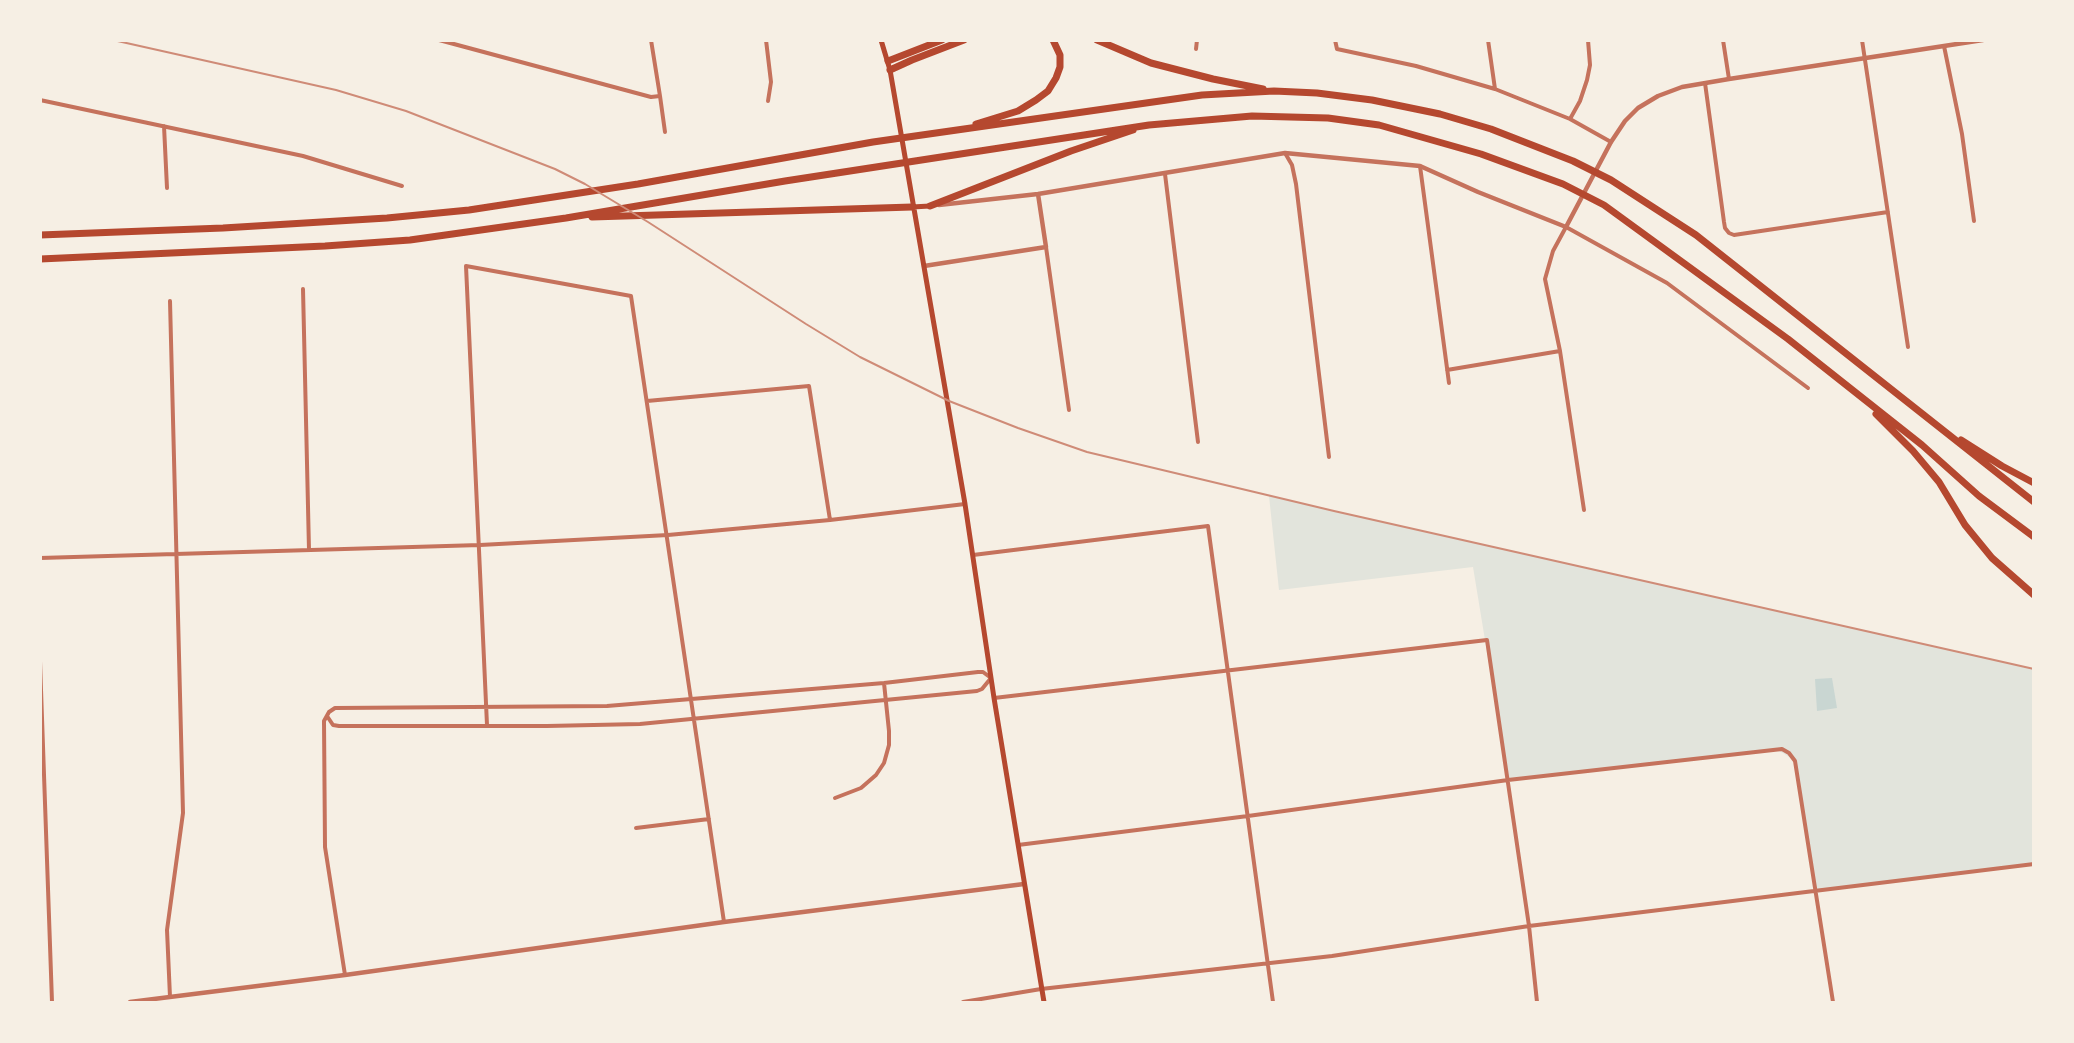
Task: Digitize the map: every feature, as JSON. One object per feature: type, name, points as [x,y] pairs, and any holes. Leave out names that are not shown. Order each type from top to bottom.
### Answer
[{"type":"highway","points":[[888,61],[942,40]]},
{"type":"highway","points":[[890,70],[964,40]]},
{"type":"highway","points":[[952,131],[1018,111],[1048,90],[1060,67],[1060,55],[1053,40]]},
{"type":"highway","points":[[1097,40],[1151,63],[1213,79],[1274,91]]},
{"type":"highway","points":[[40,235],[223,228],[387,218],[469,210],[566,193],[638,184],[873,142],[1202,95],[1274,91],[1317,93],[1372,100],[1440,114],[1491,129],[1573,161],[1611,180],[1706,243],[2034,502]]},
{"type":"highway","points":[[40,259],[410,240],[566,218],[1149,125],[1252,116],[1328,118],[1379,125],[1470,151],[1563,184],[1605,205],[1788,339],[1922,445],[1979,496],[2034,537]]},
{"type":"highway","points":[[930,206],[1071,151],[1149,125]]},
{"type":"highway","points":[[566,218],[912,207]]},
{"type":"highway","points":[[1857,395],[1913,451],[1939,482],[1965,525],[1992,558],[2034,595]]},
{"type":"highway","points":[[1933,422],[2002,466],[2034,483]]},
{"type":"main road","points":[[881,40],[890,70],[965,504],[993,698],[1044,1002]]},
{"type":"main road","points":[[912,207],[930,206]]},
{"type":"street","points":[[439,40],[651,97],[660,96]]},
{"type":"street","points":[[651,40],[665,132]]},
{"type":"street","points":[[766,40],[771,82],[768,100]]},
{"type":"street","points":[[1196,49],[1197,40]]},
{"type":"street","points":[[1335,40],[1338,49],[1416,66],[1495,89],[1570,119],[1611,142]]},
{"type":"street","points":[[1488,40],[1495,89]]},
{"type":"street","points":[[1570,119],[1580,101],[1590,66],[1588,40]]},
{"type":"street","points":[[1723,40],[1729,79]]},
{"type":"street","points":[[1862,40],[1908,347]]},
{"type":"street","points":[[1584,510],[1560,351],[1545,279],[1553,251],[1611,142],[1625,121],[1638,108],[1658,96],[1682,87],[1983,40]]},
{"type":"street","points":[[1944,46],[1962,134],[1974,221]]},
{"type":"street","points":[[1705,83],[1724,222],[1729,232],[1734,235],[1888,212]]},
{"type":"street","points":[[40,100],[303,156],[402,186]]},
{"type":"street","points":[[164,126],[167,188]]},
{"type":"street","points":[[930,206],[1038,194],[1285,153],[1420,166],[1566,227],[1667,283],[1808,388]]},
{"type":"street","points":[[1285,153],[1292,165],[1296,184],[1329,457]]},
{"type":"street","points":[[1420,166],[1449,383]]},
{"type":"street","points":[[1165,174],[1198,442]]},
{"type":"street","points":[[1038,194],[1069,410]]},
{"type":"street","points":[[924,266],[1046,247]]},
{"type":"street","points":[[487,725],[466,266],[631,296],[724,922]]},
{"type":"street","points":[[303,289],[309,550]]},
{"type":"street","points":[[170,301],[183,813],[167,930],[170,997]]},
{"type":"street","points":[[1447,370],[1560,351]]},
{"type":"street","points":[[647,402],[809,386],[830,520]]},
{"type":"street","points":[[40,558],[480,545],[668,535],[830,520],[965,504]]},
{"type":"street","points":[[973,555],[1208,526],[1273,1002]]},
{"type":"street","points":[[993,698],[1487,640],[1529,926],[1537,1002]]},
{"type":"street","points":[[40,661],[52,1002]]},
{"type":"street","points":[[327,716],[333,725],[339,726],[640,724],[977,691],[984,688],[991,678],[983,672],[978,672],[884,683],[607,706],[338,707],[329,712],[324,721],[325,846],[345,975]]},
{"type":"street","points":[[835,798],[861,788],[876,775],[884,763],[889,745],[884,683]]},
{"type":"street","points":[[1018,845],[1508,780],[1782,749],[1795,761],[1833,1002]]},
{"type":"street","points":[[636,828],[709,819]]},
{"type":"street","points":[[963,1002],[1041,988],[1332,956],[1529,926],[2034,864]]},
{"type":"street","points":[[130,1002],[1024,884]]},
{"type":"shaded area","points":[[1269,496],[2033,669],[2033,864],[1816,891],[1795,761],[1773,749],[1508,780],[1473,567],[1279,590]]},
{"type":"shaded area","points":[[1832,678],[1837,708],[1817,711],[1815,679]]},
{"type":"railway","points":[[113,40],[336,90],[406,111],[555,169],[585,184],[648,222],[860,357],[949,401],[1087,452],[1334,511],[2034,669]]}]
